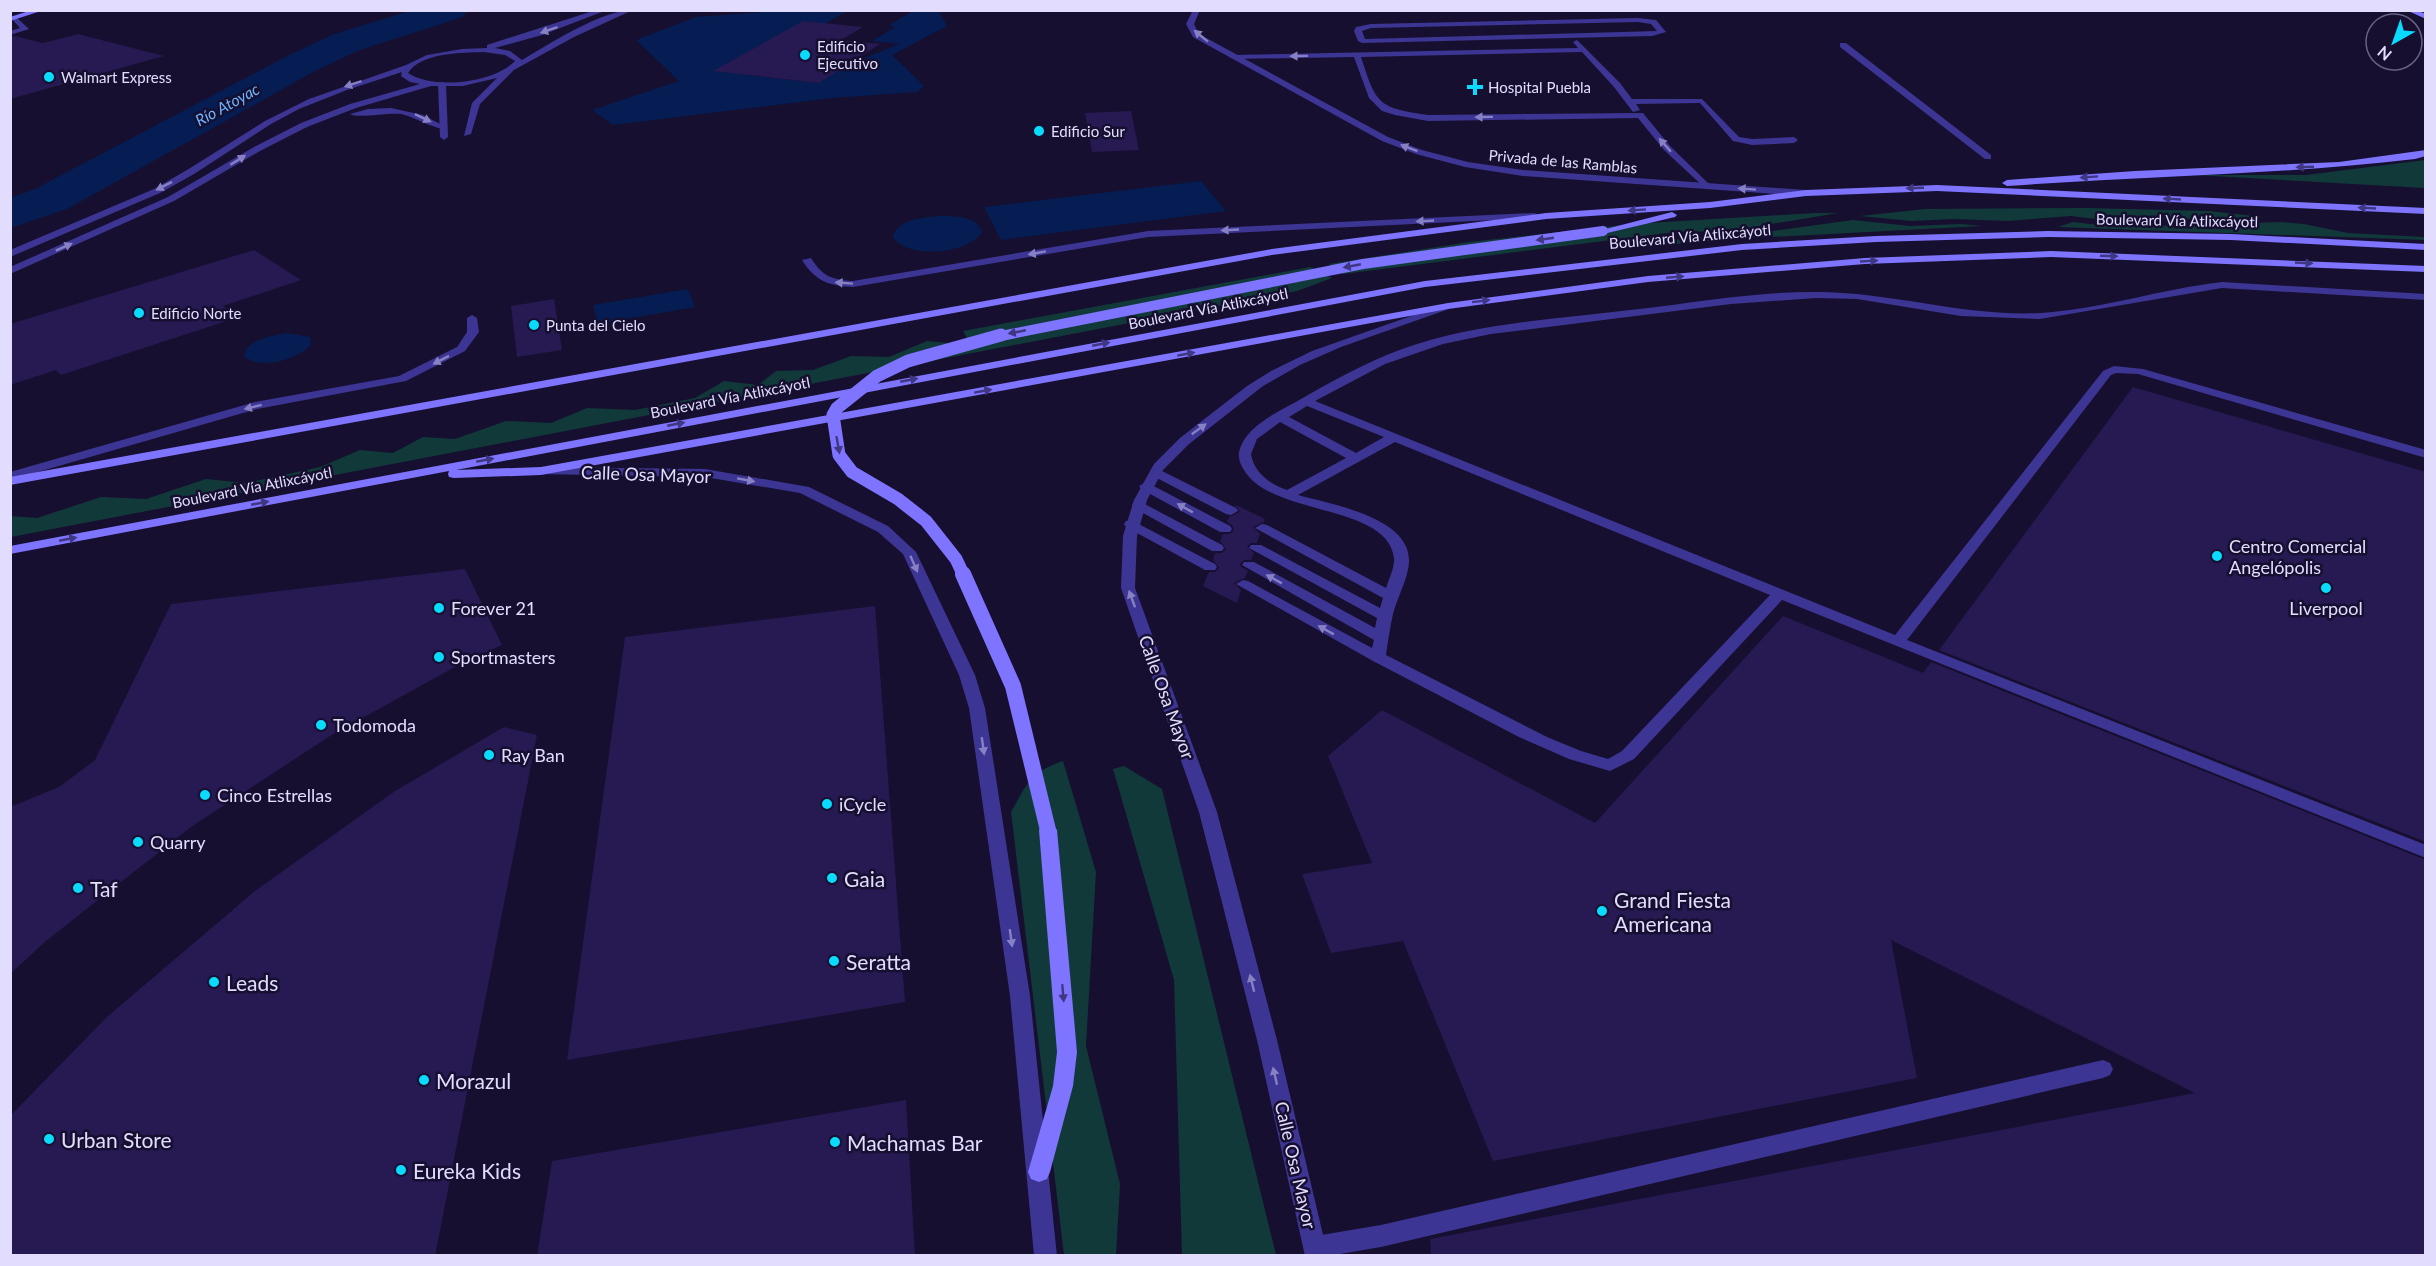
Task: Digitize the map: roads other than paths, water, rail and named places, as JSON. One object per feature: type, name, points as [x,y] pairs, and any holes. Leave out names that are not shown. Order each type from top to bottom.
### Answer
[{"type":"main road","points":[[13,18],[41,10]]},
{"type":"main road","points":[[2409,10],[2426,17]]},
{"type":"main road","points":[[1936,188],[2135,174],[2339,165],[2426,153]]},
{"type":"main road","name":"Boulevard Vía Atlixcáyotl","points":[[10,478],[1272,252],[1546,216],[1710,205],[1806,193],[1936,188],[2426,211]]},
{"type":"main road","points":[[1039,1172],[1063,1086],[1067,1052],[1048,830],[1013,686],[956,559],[926,521],[898,499],[852,472],[839,454],[833,415],[837,408],[877,375],[908,361],[1002,335],[1363,264],[1603,231],[1710,205]]},
{"type":"main road","name":"Boulevard Vía Atlixcáyotl","points":[[10,550],[1425,284],[1625,258],[1832,241],[2048,234],[2230,237],[2426,247]]},
{"type":"main road","points":[[407,475],[541,471],[1448,306],[1648,279],[1865,261],[2050,254],[2426,270]]},
{"type":"street","points":[[10,254],[168,184],[282,115],[344,87],[409,67],[430,57],[478,50],[539,33],[604,10]]},
{"type":"street","points":[[409,67],[404,74],[406,78],[430,84],[479,81],[512,69],[571,35],[630,10]]},
{"type":"street","name":"Privada de las Ramblas","points":[[1197,10],[1190,24],[1197,35],[1233,57],[1385,139],[1419,152],[1468,165],[1523,173],[1806,193]]},
{"type":"street","points":[[10,33],[25,29],[13,18]]},
{"type":"street","points":[[1362,41],[1662,32],[1657,24],[1646,21],[1371,26],[1359,29],[1362,41],[1372,55]]},
{"type":"street","points":[[1558,22],[1617,85],[1667,147],[1706,186]]},
{"type":"street","points":[[1843,45],[1988,157]]},
{"type":"street","points":[[467,134],[476,103],[519,61],[515,56],[478,50]]},
{"type":"street","points":[[1233,57],[1584,50]]},
{"type":"street","points":[[1357,55],[1370,97],[1378,106],[1398,114],[1428,118],[1640,115]]},
{"type":"street","points":[[10,271],[171,199],[257,149],[304,125],[352,106],[430,84]]},
{"type":"street","points":[[304,125],[365,112],[397,111],[418,114],[444,132],[442,84]]},
{"type":"street","points":[[1629,102],[1702,101],[1736,139],[1752,142],[1794,140]]},
{"type":"street","points":[[807,260],[818,276],[833,282],[853,284],[1148,234],[1546,216]]},
{"type":"street","points":[[1378,658],[1385,616],[1402,561],[1402,553],[1394,538],[1381,527],[1358,516],[1286,496],[1263,484],[1249,470],[1245,454],[1251,439],[1280,417],[1306,401],[1394,356],[1456,337],[1731,301],[1816,295],[1857,296],[1961,313],[2040,316],[2222,285],[2426,297]]},
{"type":"street","name":"Calle Osa Mayor","points":[[1316,1251],[1267,1040],[1208,812],[1128,588],[1126,550],[1131,524],[1146,486],[1186,438],[1273,374],[1355,337],[1448,306]]},
{"type":"street","points":[[10,478],[255,406],[402,379],[461,349],[473,332],[472,318]]},
{"type":"street","points":[[1898,642],[2107,373],[2114,369],[2139,371],[2426,454]]},
{"type":"street","points":[[1306,401],[1898,642],[2426,852]]},
{"type":"street","points":[[1280,417],[1356,458]]},
{"type":"street","points":[[1286,496],[1394,437]]},
{"type":"street","name":"Calle Osa Mayor","points":[[541,471],[705,473],[804,490],[883,529],[909,552],[967,675],[977,708],[1020,996],[1046,1256]]},
{"type":"street","points":[[1156,472],[1231,511]]},
{"type":"street","points":[[1146,486],[1225,529]]},
{"type":"street","points":[[1139,505],[1217,548]]},
{"type":"street","points":[[1131,524],[1210,567]]},
{"type":"street","points":[[1262,528],[1390,596]]},
{"type":"street","points":[[1256,548],[1385,616]]},
{"type":"street","points":[[1249,565],[1380,637]]},
{"type":"street","points":[[1243,585],[1378,658],[1584,760],[1610,765],[1628,755],[1779,594]]},
{"type":"street","points":[[1316,1251],[2103,1069]]},
{"type":"water","points":[[777,11],[847,11],[738,74],[819,83],[845,66],[899,44],[872,41],[895,27],[889,25],[913,11],[939,11],[947,26],[892,55],[924,86],[917,92],[832,98],[613,125],[592,110],[679,81],[636,40],[696,17]]},
{"type":"water","points":[[1201,181],[1226,211],[1001,240],[984,207]]},
{"type":"water","points":[[937,216],[970,219],[979,226],[982,232],[965,245],[938,251],[911,249],[900,244],[893,237],[899,226],[905,223]]},
{"type":"water","points":[[688,289],[695,307],[598,324],[593,305]]},
{"type":"water","points":[[287,333],[310,337],[311,345],[288,359],[269,363],[259,363],[244,356],[246,350],[255,342]]},
{"type":"waterway","name":"Río Atoyac","points":[[10,214],[51,199],[304,62],[347,42],[451,10]]},
{"type":"place","name":"Edificio Ejecutivo","points":[[805,55]]},
{"type":"place","name":"Walmart Express","points":[[49,77]]},
{"type":"place","name":"Hospital Puebla","points":[[1475,87]]},
{"type":"place","name":"Edificio Sur","points":[[1039,131]]},
{"type":"place","name":"Edificio Norte","points":[[139,313]]},
{"type":"place","name":"Punta del Cielo","points":[[534,325]]},
{"type":"place","name":"Centro Comercial Angelópolis","points":[[2217,556]]},
{"type":"place","name":"Liverpool","points":[[2326,588]]},
{"type":"place","name":"Forever 21","points":[[439,608]]},
{"type":"place","name":"Sportmasters","points":[[439,657]]},
{"type":"place","name":"Todomoda","points":[[321,725]]},
{"type":"place","name":"Ray Ban","points":[[489,755]]},
{"type":"place","name":"Cinco Estrellas","points":[[205,795]]},
{"type":"place","name":"iCycle","points":[[827,804]]},
{"type":"place","name":"Quarry","points":[[138,842]]},
{"type":"place","name":"Gaia","points":[[832,878]]},
{"type":"place","name":"Taf","points":[[78,888]]},
{"type":"place","name":"Grand Fiesta Americana","points":[[1602,911]]},
{"type":"place","name":"Seratta","points":[[834,961]]},
{"type":"place","name":"Leads","points":[[214,982]]},
{"type":"place","name":"Morazul","points":[[424,1080]]},
{"type":"place","name":"Urban Store","points":[[49,1139]]},
{"type":"place","name":"Machamas Bar","points":[[835,1142]]},
{"type":"place","name":"Eureka Kids","points":[[401,1170]]}]
